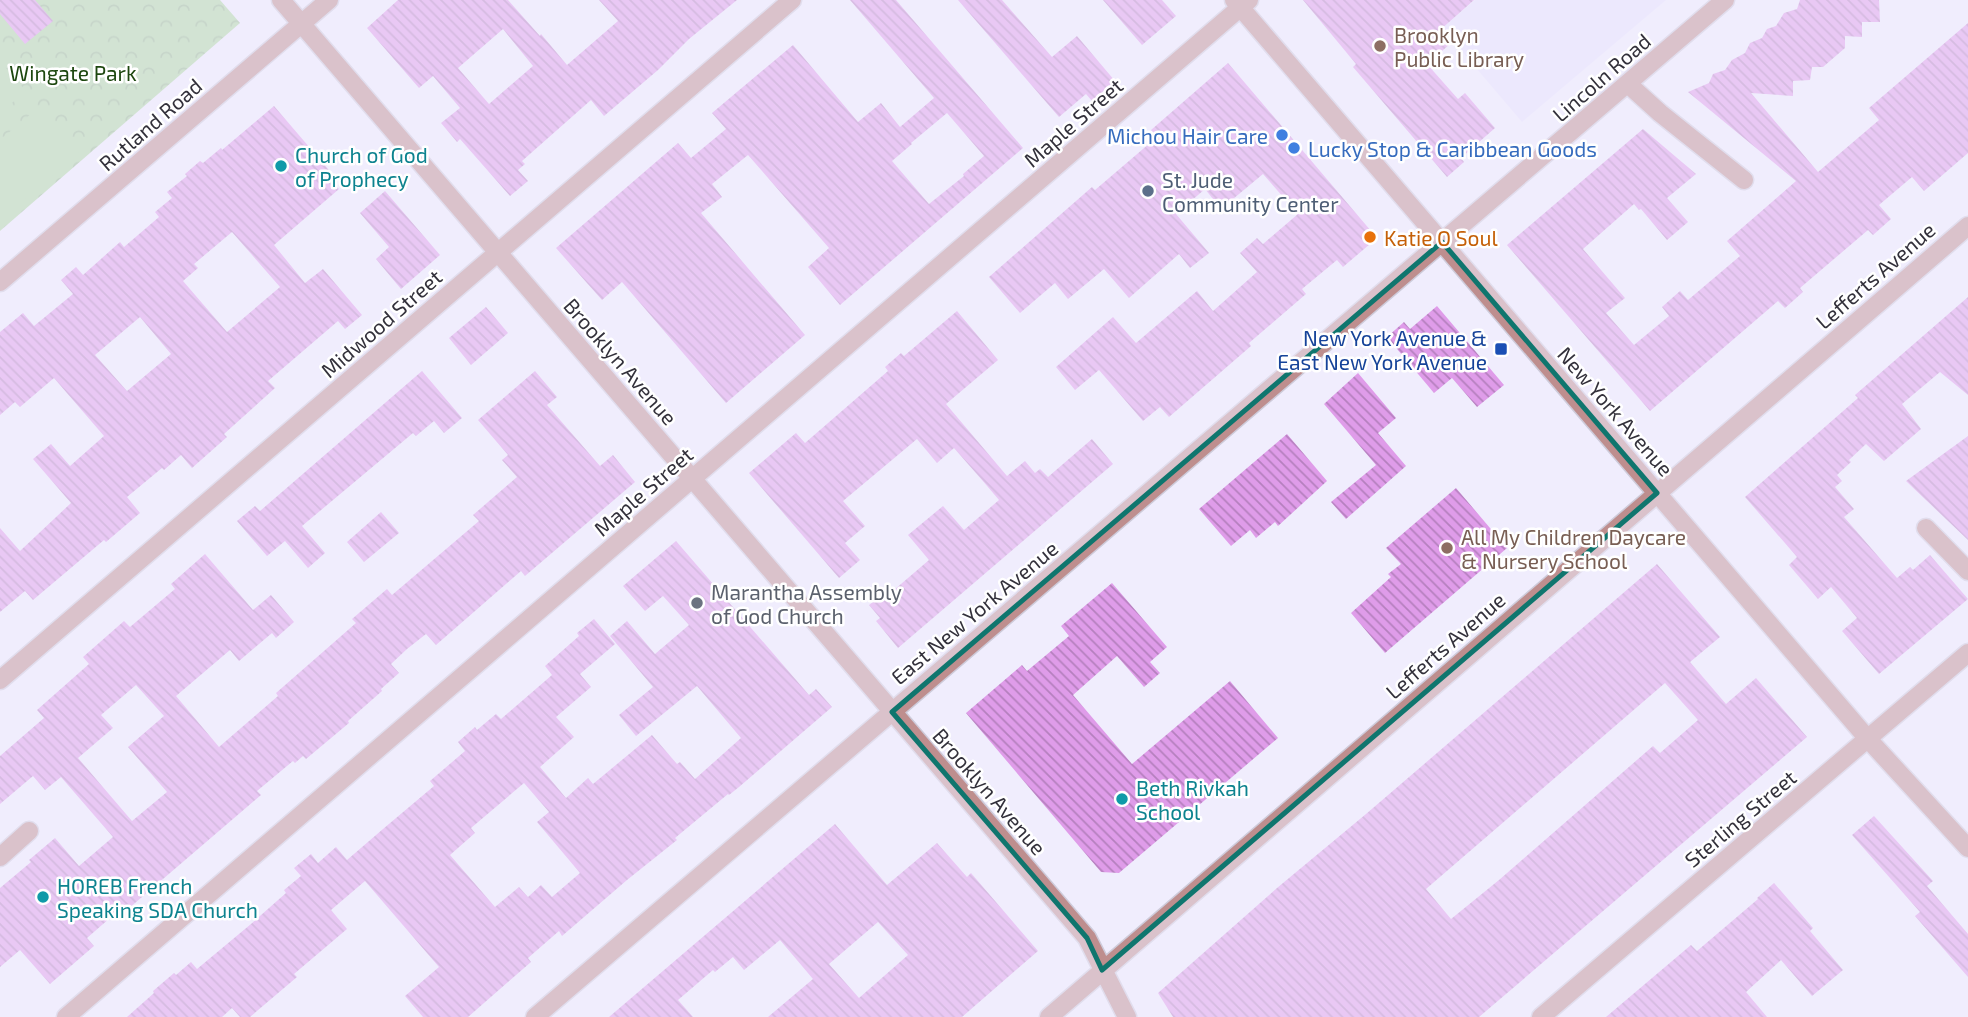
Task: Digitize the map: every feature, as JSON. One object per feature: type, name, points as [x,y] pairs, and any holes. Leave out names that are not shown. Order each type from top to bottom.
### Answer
[{"type":"street","name":"Brooklyn Avenue","points":[[281,0],[1087,938],[1127,1017]]},
{"type":"street","name":"Rutland Road","points":[[0,282],[329,0]]},
{"type":"street","name":"Midwood Street","points":[[0,680],[792,0]]},
{"type":"street","name":"Lincoln Road","points":[[1442,243],[1725,0]]},
{"type":"street","name":"New York Avenue","points":[[1241,3],[1442,243],[1868,739],[1968,848]]},
{"type":"street","name":"Maple Street","points":[[65,1017],[1241,3]]},
{"type":"street","points":[[1628,83],[1660,113],[1744,180]]},
{"type":"street","name":"Lefferts Avenue","points":[[1049,1017],[1968,226]]},
{"type":"street","name":"East New York Avenue","points":[[536,1017],[1442,243]]},
{"type":"street","points":[[1926,528],[1968,571]]},
{"type":"street","name":"Sterling Street","points":[[1541,1017],[1968,653]]},
{"type":"street","points":[[0,857],[29,831]]},
{"type":"highlighted area","points":[[1442,242],[1657,493],[1102,970],[1087,938],[892,712]]},
{"type":"shaded area","points":[[1475,0],[1666,0],[1522,122],[1442,28]]},
{"type":"green space","name":"Wingate Park","points":[[0,0],[220,0],[240,23],[0,231]]},
{"type":"green space","points":[[0,61],[26,91],[0,113]]},
{"type":"green space","points":[[39,107],[79,153],[6,215],[0,208],[0,140]]},
{"type":"building","points":[[0,0],[35,0],[53,21],[25,44],[0,14]]},
{"type":"building","points":[[398,0],[508,0],[567,65],[618,21],[599,0],[737,0],[689,39],[658,70],[604,116],[591,100],[522,161],[525,164],[518,170],[528,181],[510,196],[460,139],[457,142],[441,123],[460,108],[433,76],[419,88],[367,28]],"holes":[[[503,29],[533,66],[489,104],[458,68]]]},
{"type":"building","points":[[850,0],[896,0],[1023,148],[840,305],[808,267],[829,248],[748,155],[712,184],[722,197],[701,213],[805,335],[726,403],[622,282],[602,300],[556,248],[678,143],[691,158],[726,129],[712,113],[793,45],[858,122],[881,103],[900,127],[934,98]],"holes":[[[947,113],[984,156],[929,204],[892,161]]]},
{"type":"building","points":[[958,0],[1002,0],[1052,57],[1077,36],[1115,81],[1092,101],[1086,94],[1059,117]]},
{"type":"building","points":[[1103,0],[1162,0],[1176,16],[1142,45]]},
{"type":"building","points":[[1303,0],[1474,0],[1439,31],[1450,44],[1427,64],[1458,99],[1465,93],[1495,128],[1461,158],[1464,162],[1447,177],[1353,67],[1356,64]]},
{"type":"building","points":[[1800,0],[1879,0],[1880,22],[1862,22],[1862,37],[1845,36],[1845,48],[1823,67],[1812,67],[1810,80],[1793,81],[1793,96],[1751,93],[1818,172],[1879,120],[1869,108],[1968,23],[1968,153],[1924,191],[1912,177],[1879,205],[1891,219],[1873,235],[1868,230],[1800,288],[1803,292],[1785,308],[1778,301],[1650,411],[1507,245],[1643,129],[1696,174],[1667,198],[1688,222],[1667,240],[1634,204],[1583,249],[1625,298],[1606,313],[1634,345],[1669,316],[1662,307],[1680,291],[1688,300],[1740,256],[1727,241],[1796,181],[1688,92],[1709,83],[1713,74],[1725,70],[1732,60],[1745,53],[1750,43],[1762,38],[1767,29],[1776,26],[1784,13],[1797,9]]},
{"type":"building","points":[[1228,63],[1377,238],[1343,267],[1337,260],[1302,289],[1306,294],[1169,417],[1160,407],[1143,421],[1099,370],[1075,390],[1056,367],[1113,317],[1136,343],[1197,291],[1213,311],[1257,272],[1240,253],[1257,238],[1263,244],[1298,214],[1263,174],[1221,209],[1205,189],[1176,214],[1209,253],[1190,268],[1179,254],[1129,298],[1104,269],[1068,299],[1055,283],[1020,313],[989,277],[1092,187],[1095,190],[1157,137],[1151,130]]},
{"type":"building","points":[[274,106],[334,176],[330,179],[339,189],[274,245],[305,283],[323,269],[362,315],[345,329],[338,321],[268,381],[275,388],[224,434],[227,437],[192,468],[181,455],[127,497],[140,513],[106,542],[104,540],[33,600],[25,591],[0,612],[0,528],[20,551],[71,503],[33,459],[51,444],[70,466],[104,436],[54,378],[20,407],[15,402],[0,415],[0,332],[23,313],[34,326],[73,294],[61,280],[76,267],[83,275],[120,242],[124,247],[159,217],[155,212],[172,198],[167,192],[187,176],[185,174],[200,161],[203,163],[221,148],[222,150]],"holes":[[[232,232],[280,287],[227,332],[183,281],[198,268],[194,264]],[[140,317],[171,354],[127,391],[95,355]]]},
{"type":"building","points":[[385,191],[440,255],[401,289],[376,259],[389,247],[360,213]]},
{"type":"building","points":[[1968,297],[1968,395],[1940,372],[1902,404],[1921,429],[1884,461],[1866,444],[1837,475],[1842,481],[1835,487],[1854,509],[1844,517],[1897,578],[1910,567],[1913,570],[1930,555],[1968,599],[1879,674],[1842,631],[1857,618],[1831,587],[1818,599],[1789,565],[1797,557],[1745,497],[1858,398],[1855,395]]},
{"type":"building","points":[[1437,306],[1504,385],[1477,407],[1452,378],[1434,393],[1387,337],[1404,322],[1410,329]]},
{"type":"building","points":[[486,307],[508,333],[471,365],[449,338]]},
{"type":"building","points":[[957,311],[998,360],[946,404],[1007,476],[1025,461],[1035,473],[1040,469],[1048,477],[1092,439],[1113,464],[898,648],[876,621],[880,618],[869,605],[885,593],[887,596],[929,560],[908,535],[943,506],[964,530],[999,500],[982,480],[954,448],[937,463],[917,439],[843,501],[865,526],[845,543],[860,560],[839,578],[749,473],[796,433],[805,443],[888,371],[885,367],[901,353],[904,356]]},
{"type":"building","points":[[422,371],[462,418],[444,433],[434,421],[416,436],[413,433],[302,526],[325,553],[308,568],[285,541],[267,556],[237,521],[255,506],[260,511]]},
{"type":"building","points":[[535,371],[557,397],[547,405],[600,466],[613,455],[635,482],[525,576],[521,571],[436,645],[426,634],[407,649],[391,664],[399,673],[348,721],[349,723],[306,759],[303,756],[295,763],[293,761],[257,791],[261,795],[121,915],[118,911],[87,938],[94,946],[50,984],[20,950],[0,967],[0,888],[55,838],[79,866],[113,837],[61,777],[45,790],[33,776],[0,804],[0,756],[44,718],[37,710],[89,664],[83,657],[124,621],[130,627],[175,589],[171,584],[205,554],[253,610],[271,595],[294,622],[276,638],[272,633],[239,661],[230,650],[176,696],[219,747],[356,623],[352,619],[387,589],[392,595],[479,521],[473,515],[517,477],[502,460],[508,455],[478,420]],"holes":[[[136,685],[164,716],[128,747],[167,792],[132,821],[78,758],[113,728],[101,715]]]},
{"type":"building","points":[[1358,373],[1396,418],[1378,433],[1406,466],[1346,519],[1331,502],[1376,465],[1324,404]]},
{"type":"building","points":[[1287,434],[1327,481],[1278,526],[1275,522],[1256,538],[1250,530],[1231,546],[1199,509]]},
{"type":"building","points":[[1968,436],[1968,540],[1906,481]]},
{"type":"building","name":"All My Children Daycare & Nursery School","points":[[1456,488],[1507,548],[1385,653],[1351,613],[1391,577],[1388,574],[1401,564],[1386,548]]},
{"type":"building","points":[[381,512],[399,533],[364,562],[347,542]]},
{"type":"building","points":[[676,541],[809,695],[816,689],[832,707],[562,936],[559,931],[528,958],[531,962],[468,1017],[423,1017],[405,996],[439,967],[365,881],[331,910],[347,929],[294,974],[297,977],[250,1017],[240,1017],[232,1008],[222,1017],[127,1017],[174,973],[176,975],[191,962],[197,969],[286,893],[284,890],[301,876],[294,868],[311,854],[318,863],[336,847],[347,860],[434,786],[430,781],[465,751],[458,742],[496,714],[501,719],[552,675],[545,666],[594,619],[615,644],[580,674],[591,687],[556,717],[574,737],[540,767],[566,798],[588,778],[593,784],[652,735],[677,764],[680,762],[695,779],[741,738],[697,686],[636,736],[619,715],[653,687],[610,636],[627,621],[655,654],[689,625],[663,596],[645,611],[623,586]],"holes":[[[524,783],[549,812],[537,822],[580,873],[552,897],[541,885],[528,897],[519,887],[495,907],[450,855],[475,833],[471,828]]]},
{"type":"building","points":[[1657,564],[1720,637],[1690,662],[1726,704],[1756,678],[1807,737],[1479,1017],[1173,1017],[1158,993]],"holes":[[[1665,683],[1698,720],[1660,753],[1653,746],[1451,919],[1426,889]]]},
{"type":"building","name":"Beth Rivkah School","points":[[1112,583],[1167,647],[1150,662],[1160,673],[1144,687],[1117,656],[1073,695],[1132,764],[1230,681],[1278,738],[1119,873],[1101,872],[966,713],[1022,665],[1027,671],[1069,636],[1061,626]]},
{"type":"building","points":[[1874,816],[1933,881],[1927,886],[1968,934],[1968,977],[1915,916],[1920,912],[1852,835]]},
{"type":"building","points":[[835,824],[887,885],[937,843],[967,877],[971,873],[1038,951],[962,1017],[768,1017],[813,979],[780,940],[744,970],[733,957],[678,1000],[693,1017],[609,1017]],"holes":[[[878,922],[908,955],[859,998],[829,964]]]},
{"type":"building","points":[[1774,883],[1813,928],[1810,931],[1843,970],[1812,996],[1781,960],[1746,992],[1767,1017],[1606,1017],[1691,945],[1697,951]]},
{"type":"place","name":"Brooklyn Public Library","points":[[1380,46]]},
{"type":"place","name":"Michou Hair Care","points":[[1282,135]]},
{"type":"place","name":"Lucky Stop & Caribbean Goods","points":[[1294,148]]},
{"type":"place","name":"Church of God of Prophecy","points":[[281,166]]},
{"type":"place","name":"St. Jude Community Center","points":[[1148,191]]},
{"type":"place","name":"Katie O Soul","points":[[1370,237]]},
{"type":"place","name":"New York Avenue & East New York Avenue","points":[[1501,349]]},
{"type":"place","name":"All My Children Daycare & Nursery School","points":[[1447,548]]},
{"type":"place","name":"Marantha Assembly of God Church","points":[[697,603]]},
{"type":"place","name":"Beth Rivkah School","points":[[1122,799]]},
{"type":"place","name":"HOREB French Speaking SDA Church","points":[[43,897]]}]
